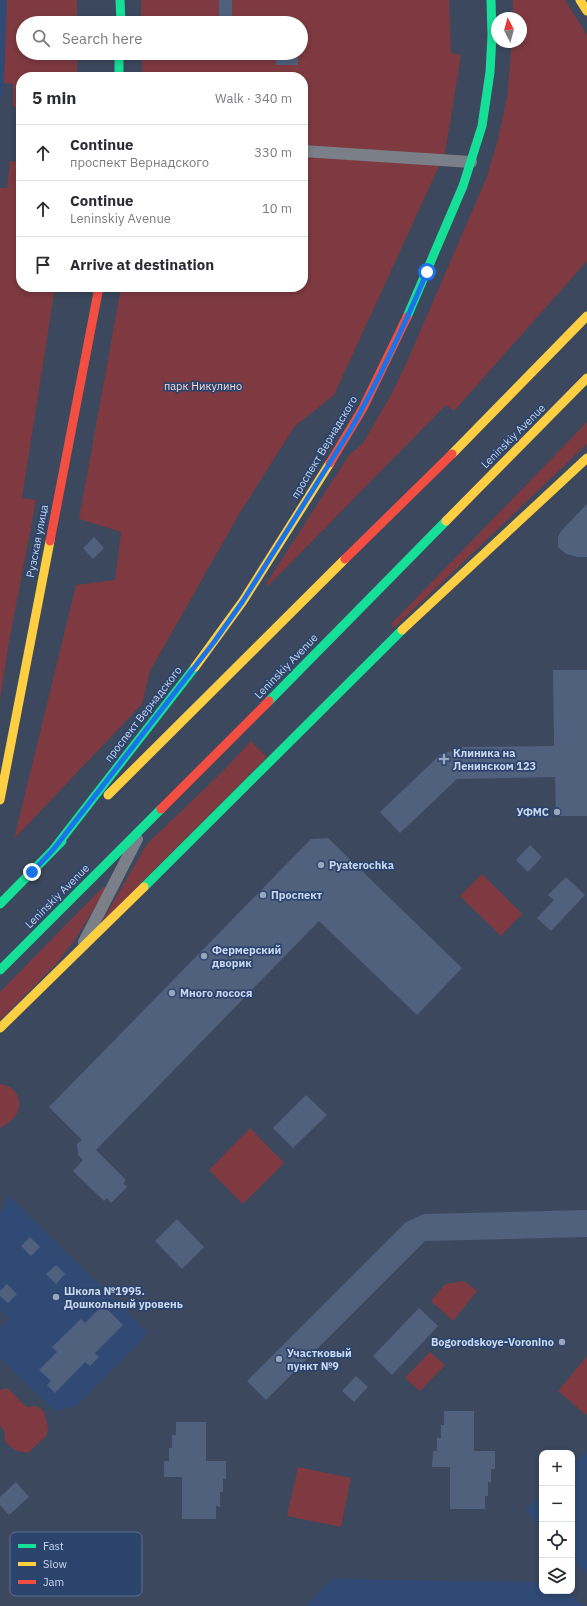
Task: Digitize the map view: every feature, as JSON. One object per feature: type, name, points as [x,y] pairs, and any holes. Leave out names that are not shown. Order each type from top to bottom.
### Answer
[{"type":"main road","points":[[120,0],[120,16]]},
{"type":"main road","name":"проспект Вернадского","points":[[53,850],[214,642],[243,601],[351,429],[394,347],[427,272],[471,162],[479,138],[490,81],[492,51],[491,0]]},
{"type":"main road","points":[[580,0],[587,11]]},
{"type":"main road","points":[[119,72],[120,60]]},
{"type":"main road","name":"Рузская улица","points":[[0,794],[98,292]]},
{"type":"main road","points":[[0,904],[478,428],[587,316]]},
{"type":"main road","name":"Leninskiy Avenue","points":[[0,970],[587,378]]},
{"type":"main road","points":[[0,1028],[78,953],[404,628],[587,458]]},
{"type":"street","points":[[308,151],[471,162]]},
{"type":"street","points":[[78,953],[145,824]]},
{"type":"shaded area","points":[[0,0],[7,0],[3,95],[0,95]]},
{"type":"shaded area","name":"Школа №1995. Дошкольный уровень","points":[[8,1195],[148,1333],[76,1406],[54,1411],[0,1358],[0,1328],[9,1319],[0,1310],[0,1215]]},
{"type":"shaded area","points":[[587,1451],[587,1575],[575,1562],[575,1462]]},
{"type":"shaded area","points":[[539,1497],[539,1525],[525,1510]]},
{"type":"shaded area","points":[[332,1579],[539,1582],[539,1594],[568,1594],[585,1606],[305,1606]]},
{"type":"green space","points":[[7,0],[77,0],[77,16],[16,16],[16,60],[77,60],[77,72],[16,72],[16,107],[13,107],[13,84],[4,83]]},
{"type":"green space","name":"парк Никулино","points":[[141,0],[449,0],[451,53],[461,55],[445,153],[334,395],[295,426],[239,514],[150,671],[142,704],[14,839],[76,585],[115,580],[121,532],[79,519],[120,292],[308,292],[308,72],[142,72],[142,60],[308,60],[308,16],[141,16]]},
{"type":"green space","points":[[513,0],[565,0],[587,35],[587,261],[454,411],[446,405],[268,586],[266,584],[349,455],[363,443],[392,393],[486,179],[497,143],[507,97],[511,48],[527,48],[527,12],[513,12]]},
{"type":"green space","points":[[10,161],[16,162],[16,292],[54,292],[22,498],[36,500],[8,647],[0,700],[0,188],[7,188]]},
{"type":"green space","points":[[587,422],[587,444],[394,628],[391,624]]},
{"type":"green space","points":[[251,741],[267,757],[101,923],[147,844],[223,771]]},
{"type":"green space","points":[[482,874],[522,914],[501,936],[460,896]]},
{"type":"green space","points":[[103,887],[106,889],[74,941],[57,963],[0,1020],[0,992]]},
{"type":"green space","points":[[0,1084],[13,1089],[18,1097],[19,1106],[13,1119],[0,1128]]},
{"type":"green space","points":[[250,1128],[284,1163],[243,1204],[209,1170]]},
{"type":"green space","points":[[464,1281],[477,1291],[453,1321],[431,1301],[445,1284]]},
{"type":"green space","points":[[430,1352],[445,1365],[420,1391],[405,1378]]},
{"type":"green space","points":[[587,1356],[587,1413],[586,1415],[558,1391]]},
{"type":"green space","points":[[6,1388],[27,1407],[37,1406],[44,1412],[48,1429],[47,1435],[28,1453],[15,1450],[5,1441],[5,1433],[0,1425],[0,1390]]},
{"type":"green space","points":[[298,1467],[351,1478],[341,1527],[287,1516]]},
{"type":"building","points":[[219,0],[232,0],[232,16],[219,16]]},
{"type":"building","points":[[276,60],[298,60],[298,65],[276,65]]},
{"type":"building","points":[[587,504],[587,557],[578,557],[566,554],[558,547],[558,537],[561,531]]},
{"type":"building","points":[[94,537],[104,548],[93,559],[83,548]]},
{"type":"building","points":[[553,670],[587,670],[587,816],[556,816],[555,777],[457,779],[400,833],[380,812],[443,752],[462,751],[462,747],[554,746]]},
{"type":"building","points":[[328,838],[462,968],[417,1015],[319,921],[96,1150],[126,1180],[123,1183],[127,1187],[111,1203],[107,1198],[104,1201],[73,1171],[83,1160],[78,1155],[77,1144],[82,1140],[49,1107],[311,839]]},
{"type":"building","points":[[530,845],[542,857],[528,872],[516,860]]},
{"type":"building","points":[[566,877],[585,895],[551,931],[537,918],[554,900],[548,895]]},
{"type":"building","points":[[306,1095],[327,1115],[293,1148],[273,1128]]},
{"type":"building","points":[[587,1210],[587,1237],[425,1241],[266,1400],[247,1381],[406,1222],[424,1214]]},
{"type":"building","points":[[177,1219],[204,1247],[182,1269],[155,1241]]},
{"type":"building","points":[[30,1237],[40,1247],[31,1256],[21,1246]]},
{"type":"building","points":[[56,1265],[65,1274],[56,1284],[46,1274]]},
{"type":"building","points":[[7,1284],[17,1294],[8,1303],[0,1296],[0,1291]]},
{"type":"building","points":[[103,1305],[123,1325],[95,1353],[99,1357],[90,1366],[85,1362],[55,1393],[47,1385],[51,1381],[39,1370],[57,1352],[52,1347],[81,1319],[85,1323]]},
{"type":"building","points":[[419,1308],[438,1326],[392,1375],[373,1356]]},
{"type":"building","points":[[356,1376],[368,1387],[354,1402],[342,1391]]},
{"type":"building","points":[[444,1411],[474,1411],[474,1451],[495,1451],[495,1469],[491,1469],[491,1482],[488,1482],[488,1496],[485,1496],[485,1509],[450,1509],[450,1467],[432,1467],[433,1451],[437,1451],[437,1438],[441,1438],[441,1425],[444,1425]]},
{"type":"building","points":[[176,1422],[206,1422],[206,1461],[226,1461],[226,1479],[223,1479],[223,1492],[220,1492],[220,1507],[216,1506],[216,1519],[182,1519],[182,1477],[164,1477],[164,1461],[169,1461],[169,1448],[172,1448],[172,1435],[176,1435]]},
{"type":"building","points":[[16,1482],[29,1497],[9,1515],[0,1505],[0,1497]]},
{"type":"traffic: fast","points":[[120,0],[121,16]]},
{"type":"traffic: fast","points":[[407,317],[463,186],[482,126],[490,72],[492,36],[491,0]]},
{"type":"traffic: fast","points":[[119,60],[119,72]]},
{"type":"traffic: fast","points":[[269,701],[446,521]]},
{"type":"traffic: fast","points":[[144,887],[402,630]]},
{"type":"traffic: fast","points":[[53,850],[195,667]]},
{"type":"traffic: fast","points":[[0,970],[161,809]]},
{"type":"traffic: fast","points":[[0,904],[62,841]]},
{"type":"traffic: slow","points":[[580,0],[587,11]]},
{"type":"traffic: slow","points":[[452,454],[587,316]]},
{"type":"traffic: slow","points":[[446,521],[587,378]]},
{"type":"traffic: slow","points":[[402,630],[587,458]]},
{"type":"traffic: slow","points":[[195,667],[243,601],[330,463]]},
{"type":"traffic: slow","points":[[0,800],[50,541]]},
{"type":"traffic: slow","points":[[108,795],[345,559]]},
{"type":"traffic: slow","points":[[0,1028],[144,887]]},
{"type":"traffic: jam","points":[[50,541],[98,292]]},
{"type":"traffic: jam","points":[[330,463],[363,408],[407,317]]},
{"type":"traffic: jam","points":[[345,559],[452,454]]},
{"type":"traffic: jam","points":[[161,809],[269,701]]},
{"type":"place","name":"Клиника на Ленинском 123","points":[[444,759]]},
{"type":"place","name":"УФМС","points":[[557,812]]},
{"type":"place","name":"Pyaterochka","points":[[321,865]]},
{"type":"place","name":"Проспект","points":[[263,895]]},
{"type":"place","name":"Фермерский дворик","points":[[204,956]]},
{"type":"place","name":"Много лосося","points":[[172,993]]},
{"type":"place","name":"Школа №1995. Дошкольный уровень","points":[[56,1297]]},
{"type":"place","name":"Bogorodskoye-Voronino","points":[[562,1342]]},
{"type":"place","name":"Участковый пункт №9","points":[[279,1359]]},
{"type":"route","points":[[32,872],[53,850],[214,642],[243,601],[351,429],[365,404],[394,347],[427,272]]}]
